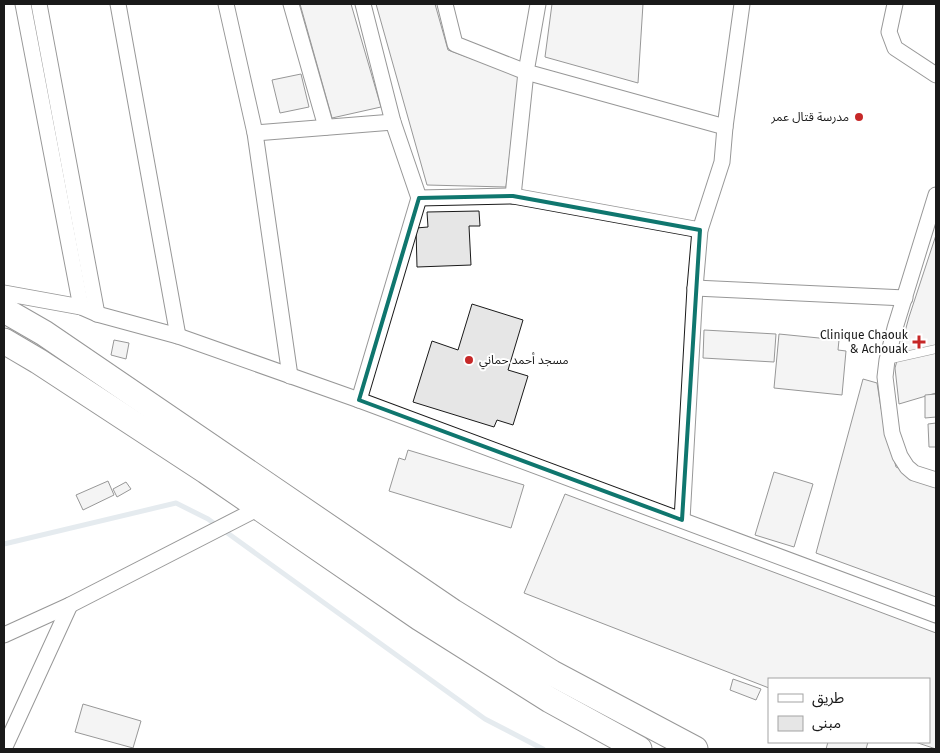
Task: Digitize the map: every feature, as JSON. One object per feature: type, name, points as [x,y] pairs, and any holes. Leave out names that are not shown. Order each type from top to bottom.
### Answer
[{"type":"highway","points":[[4,310],[44,333],[453,612],[552,673],[696,749]]},
{"type":"highway","points":[[4,341],[38,361],[259,508],[420,618],[550,700],[639,749]]},
{"type":"street","points":[[23,4],[81,307]]},
{"type":"street","points":[[39,4],[97,314]]},
{"type":"street","points":[[118,4],[178,336]]},
{"type":"street","points":[[226,4],[255,133],[290,376]]},
{"type":"street","points":[[291,4],[326,127]]},
{"type":"street","points":[[359,400],[419,198],[393,122],[363,4]]},
{"type":"street","points":[[445,4],[455,44],[526,72],[725,127]]},
{"type":"street","points":[[513,196],[526,72],[538,4]]},
{"type":"street","points":[[682,520],[700,230],[722,162],[742,4]]},
{"type":"street","points":[[895,4],[889,32],[895,48],[936,75]]},
{"type":"street","points":[[255,133],[393,122]]},
{"type":"street","points":[[936,195],[887,360],[885,377],[892,433],[900,456],[907,467],[914,473],[936,480]]},
{"type":"street","points":[[419,198],[513,196],[700,230]]},
{"type":"street","points":[[695,288],[905,298]]},
{"type":"street","points":[[4,294],[81,307],[97,314],[178,336],[359,400],[936,615]]},
{"type":"street","points":[[4,635],[70,605],[259,508]]},
{"type":"street","points":[[4,749],[70,605]]},
{"type":"lane","points":[[887,360],[936,349]]},
{"type":"highlighted area","points":[[513,196],[700,230],[682,520],[359,400],[419,198]]},
{"type":"building","points":[[300,4],[351,4],[381,107],[332,118]]},
{"type":"building","points":[[376,4],[435,4],[448,50],[519,76],[506,187],[427,185]]},
{"type":"building","points":[[552,4],[643,4],[638,83],[545,57]]},
{"type":"building","points":[[301,74],[309,107],[280,113],[272,80]]},
{"type":"building","points":[[479,211],[480,226],[469,226],[471,265],[417,267],[416,228],[428,227],[427,212]]},
{"type":"building","name":"Clinique Chaouk & Achouak","points":[[936,235],[936,393],[899,404],[895,368],[909,317]]},
{"type":"building","name":"مسجد أحمد حماني","points":[[472,304],[523,320],[508,370],[528,376],[513,425],[497,420],[494,427],[413,402],[432,341],[458,350]]},
{"type":"building","points":[[704,330],[776,334],[774,362],[703,358]]},
{"type":"building","points":[[779,334],[839,340],[838,350],[846,351],[842,395],[774,388]]},
{"type":"building","points":[[114,340],[129,343],[126,359],[111,355]]},
{"type":"building","points":[[863,379],[877,383],[881,408],[896,467],[936,484],[936,597],[816,553]]},
{"type":"building","points":[[936,394],[936,417],[925,418],[925,395]]},
{"type":"building","points":[[936,423],[936,447],[929,447],[928,424]]},
{"type":"building","points":[[408,450],[524,485],[511,528],[389,491],[399,458],[405,460]]},
{"type":"building","points":[[774,472],[813,484],[794,547],[755,535]]},
{"type":"building","points":[[108,481],[114,495],[83,510],[76,495]]},
{"type":"building","points":[[126,482],[131,489],[117,497],[113,489]]},
{"type":"building","points":[[565,494],[936,633],[936,749],[918,743],[930,743],[930,678],[768,678],[768,688],[524,593]]},
{"type":"building","points":[[733,679],[761,689],[756,700],[730,690]]},
{"type":"building","points":[[83,704],[141,721],[133,748],[75,732]]},
{"type":"building","points":[[828,743],[868,743],[866,749],[826,749]]},
{"type":"waterway","points":[[4,544],[176,503],[208,519],[485,719],[543,749]]},
{"type":"place","name":"مدرسة قتال عمر","points":[[859,117]]},
{"type":"place","name":"Clinique Chaouk & Achouak","points":[[919,342]]},
{"type":"place","name":"مسجد أحمد حماني","points":[[469,360]]}]
